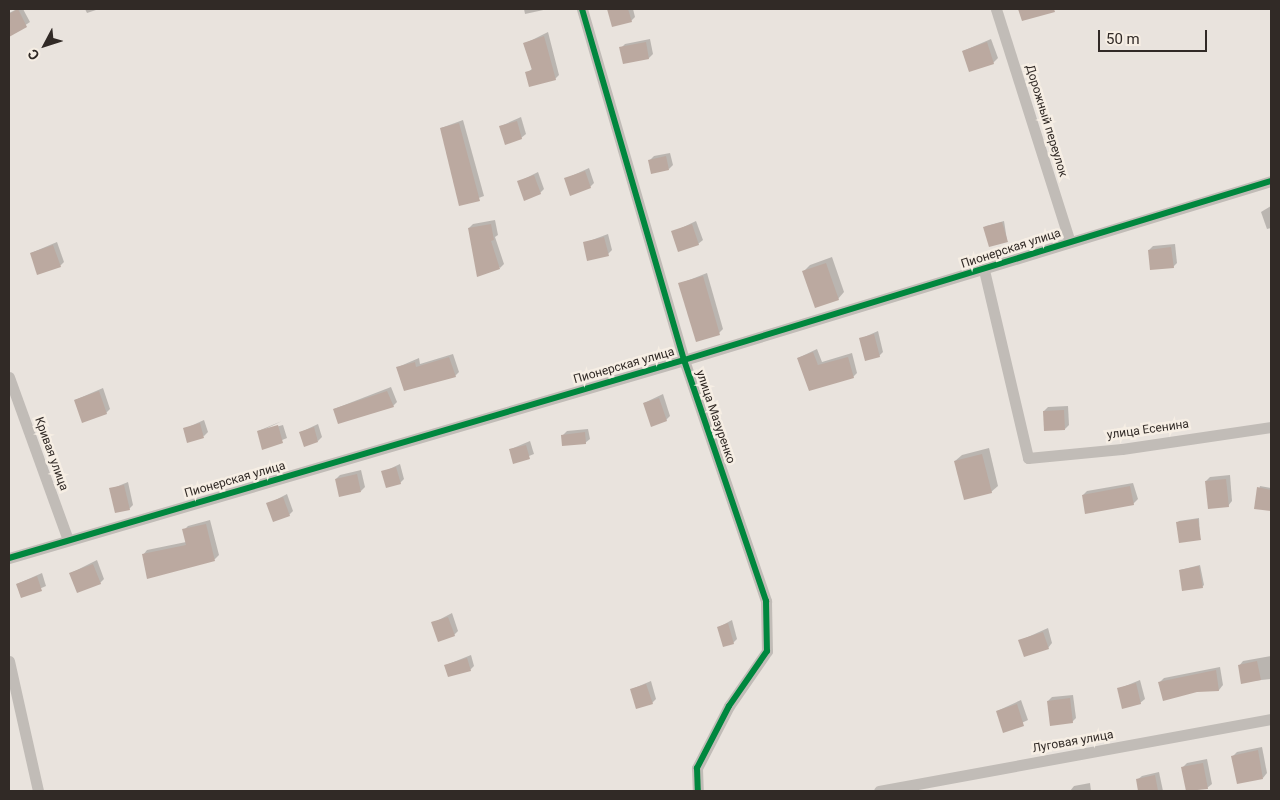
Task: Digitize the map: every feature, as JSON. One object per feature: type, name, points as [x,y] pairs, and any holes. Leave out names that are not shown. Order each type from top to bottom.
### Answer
[{"type":"street","name":"улица Мазуренко","points":[[582,9],[684,360],[766,601],[767,651],[729,706],[697,768],[698,791]]},
{"type":"street","name":"Дорожный переулок","points":[[996,9],[1070,242]]},
{"type":"street","name":"Пионерская улица","points":[[9,558],[684,360],[1271,181]]},
{"type":"street","name":"улица Есенина","points":[[984,270],[1028,458],[1122,449],[1271,427]]},
{"type":"street","name":"Кривая улица","points":[[9,377],[68,540]]},
{"type":"street","points":[[9,662],[38,791]]},
{"type":"street","name":"Луговая улица","points":[[879,791],[1271,719]]},
{"type":"building","points":[[18,9],[27,27],[9,37],[9,14]]},
{"type":"building","points":[[607,9],[628,9],[632,22],[612,27]]},
{"type":"building","points":[[1018,9],[1054,9],[1055,12],[1022,21]]},
{"type":"building","points":[[544,36],[556,80],[529,87],[525,72],[532,70],[523,43]]},
{"type":"building","points":[[646,42],[649,59],[623,64],[619,47]]},
{"type":"building","points":[[987,42],[994,64],[969,72],[962,51]]},
{"type":"building","points":[[517,121],[522,139],[505,145],[499,126]]},
{"type":"building","points":[[459,123],[480,201],[459,206],[440,128]]},
{"type":"building","points":[[666,156],[669,170],[651,174],[648,160]]},
{"type":"building","points":[[585,171],[591,188],[570,196],[564,178]]},
{"type":"building","points":[[534,175],[541,194],[524,201],[517,181]]},
{"type":"building","points":[[1002,222],[1008,242],[989,247],[983,227]]},
{"type":"building","points":[[491,224],[494,240],[491,241],[500,269],[477,277],[468,228]]},
{"type":"building","points":[[692,224],[699,245],[678,252],[671,231]]},
{"type":"building","points":[[604,237],[609,256],[587,261],[583,242]]},
{"type":"building","points":[[53,245],[61,267],[37,275],[30,253]]},
{"type":"building","points":[[1171,247],[1174,268],[1150,270],[1148,250]]},
{"type":"building","points":[[826,263],[839,300],[815,308],[802,271]]},
{"type":"building","points":[[703,276],[720,335],[696,342],[678,283]]},
{"type":"building","points":[[874,334],[880,357],[865,361],[859,338]]},
{"type":"building","points":[[813,352],[818,365],[848,357],[854,378],[809,391],[797,358]]},
{"type":"building","points":[[449,357],[456,377],[404,391],[396,367],[415,362],[416,367]]},
{"type":"building","points":[[99,391],[107,414],[82,423],[74,400]]},
{"type":"building","points":[[387,391],[394,407],[338,424],[333,409]]},
{"type":"building","points":[[659,398],[667,421],[651,427],[643,403]]},
{"type":"building","points":[[1064,410],[1065,430],[1044,431],[1043,411]]},
{"type":"building","points":[[200,423],[204,438],[187,443],[183,428]]},
{"type":"building","points":[[278,425],[283,443],[262,450],[257,431]]},
{"type":"building","points":[[314,427],[318,442],[304,447],[299,432]]},
{"type":"building","points":[[585,432],[586,444],[562,446],[561,435]]},
{"type":"building","points":[[526,445],[530,459],[513,464],[509,449]]},
{"type":"building","points":[[982,454],[992,493],[964,500],[954,461]]},
{"type":"building","points":[[396,467],[401,484],[386,488],[381,471]]},
{"type":"building","points":[[357,474],[361,492],[339,497],[335,479]]},
{"type":"building","points":[[1226,479],[1229,507],[1208,509],[1205,481]]},
{"type":"building","points":[[124,485],[130,510],[115,513],[109,488]]},
{"type":"building","points":[[1130,486],[1134,505],[1085,514],[1082,495]]},
{"type":"building","points":[[1257,487],[1271,490],[1271,511],[1254,509]]},
{"type":"building","points":[[283,497],[290,516],[273,522],[266,503]]},
{"type":"building","points":[[1198,519],[1201,540],[1179,543],[1176,522]]},
{"type":"building","points":[[206,524],[215,561],[147,579],[142,554],[186,545],[182,529]]},
{"type":"building","points":[[93,564],[101,584],[77,593],[69,573]]},
{"type":"building","points":[[1199,566],[1203,588],[1182,591],[1179,570]]},
{"type":"building","points":[[37,576],[42,591],[21,598],[16,584]]},
{"type":"building","points":[[448,617],[455,636],[438,642],[431,622]]},
{"type":"building","points":[[728,623],[734,644],[723,647],[717,627]]},
{"type":"building","points":[[1043,632],[1049,649],[1024,657],[1018,640]]},
{"type":"building","points":[[467,658],[471,671],[448,677],[444,665]]},
{"type":"building","points":[[1257,661],[1261,680],[1241,684],[1238,665]]},
{"type":"building","points":[[1216,670],[1219,691],[1197,692],[1163,701],[1158,682]]},
{"type":"building","points":[[1136,683],[1141,704],[1122,709],[1117,688]]},
{"type":"building","points":[[646,684],[653,704],[636,709],[630,689]]},
{"type":"building","points":[[1070,698],[1073,723],[1050,726],[1047,701]]},
{"type":"building","points":[[1017,704],[1024,726],[1003,733],[996,711]]},
{"type":"building","points":[[1258,750],[1263,779],[1237,784],[1231,756]]},
{"type":"building","points":[[1203,763],[1208,789],[1186,791],[1181,767]]},
{"type":"building","points":[[1155,775],[1158,791],[1138,791],[1136,779]]},
{"type":"cycle path","points":[[582,9],[684,360],[766,601],[767,651],[729,706],[697,768],[698,791]]},
{"type":"cycle path","points":[[9,558],[684,360],[1271,181]]}]
